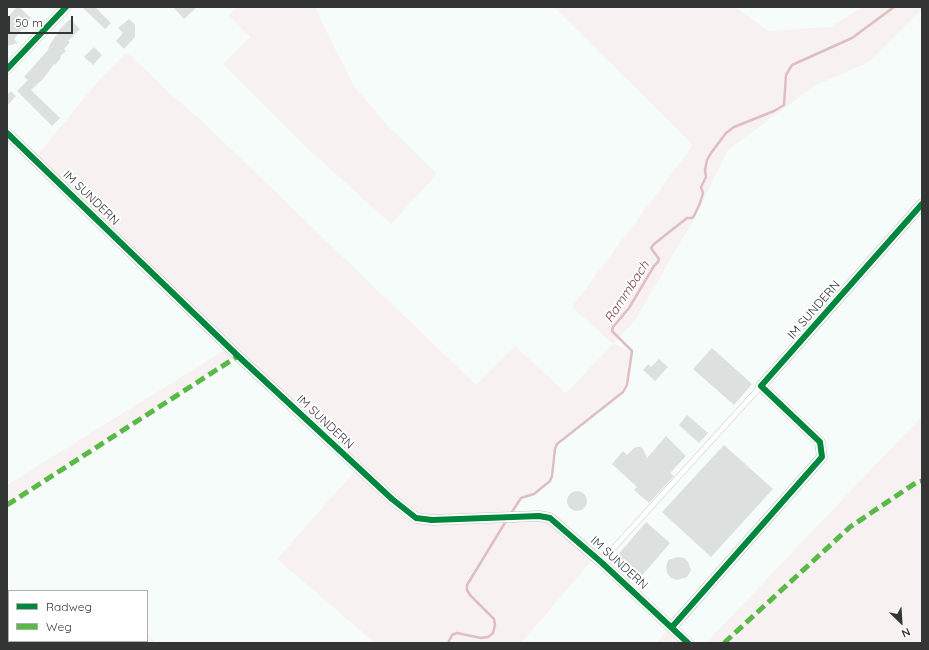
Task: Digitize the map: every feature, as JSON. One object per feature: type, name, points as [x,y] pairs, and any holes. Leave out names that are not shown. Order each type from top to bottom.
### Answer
[{"type":"street","points":[[7,69],[66,7]]},
{"type":"street","name":"IM SUNDERN","points":[[7,133],[238,356],[386,494],[416,518],[432,520],[539,516],[550,518],[601,562],[688,643]]},
{"type":"street","name":"IM SUNDERN","points":[[761,386],[922,204]]},
{"type":"street","points":[[672,627],[822,457],[820,442],[761,386]]},
{"type":"lane","name":"IM SUNDERN","points":[[601,562],[761,386]]},
{"type":"shaded area","points":[[238,7],[270,7],[272,9],[274,7],[315,7],[355,88],[390,128],[437,174],[391,224],[306,147],[223,64],[250,37],[229,15]]},
{"type":"shaded area","points":[[554,7],[735,7],[768,31],[830,27],[863,7],[922,7],[922,9],[869,62],[814,86],[727,151],[700,208],[636,319],[614,343],[631,353],[626,385],[622,391],[559,440],[554,449],[549,480],[534,494],[520,497],[510,513],[487,515],[413,515],[35,158],[101,78],[127,52],[166,90],[206,125],[476,385],[515,346],[566,393],[613,344],[572,307],[693,145]]},
{"type":"shaded area","points":[[228,348],[236,356],[7,504],[7,485]]},
{"type":"shaded area","points":[[922,416],[922,643],[706,643]]},
{"type":"shaded area","points":[[357,469],[414,520],[549,520],[595,557],[521,643],[375,643],[277,559]]},
{"type":"shaded area","points":[[670,627],[686,643],[657,643]]},
{"type":"shaded area","points":[[148,635],[157,643],[62,643],[148,642]]},
{"type":"building","points":[[17,7],[19,7],[31,18],[27,23],[29,25],[24,30],[22,29],[14,39],[18,43],[7,46],[7,18]]},
{"type":"building","points":[[82,7],[95,7],[111,23],[105,29]]},
{"type":"building","points":[[173,7],[197,7],[184,19]]},
{"type":"building","points":[[70,19],[80,29],[68,41],[70,42],[64,49],[66,51],[60,56],[61,58],[55,65],[54,64],[44,78],[31,90],[60,118],[52,126],[17,91],[28,80],[24,77],[48,50],[49,46],[59,32],[58,31]]},
{"type":"building","points":[[129,19],[135,25],[135,37],[124,49],[116,41],[123,33],[118,28]]},
{"type":"building","points":[[94,47],[102,55],[93,65],[84,57]]},
{"type":"building","points":[[11,91],[16,96],[7,106],[7,95]]},
{"type":"building","points":[[712,348],[752,384],[734,405],[693,369]]},
{"type":"building","points":[[659,359],[668,367],[655,381],[643,370],[648,364],[651,367]]},
{"type":"building","points":[[687,415],[708,433],[699,443],[679,425]]},
{"type":"building","points":[[666,436],[686,456],[670,473],[674,476],[649,503],[634,490],[637,487],[612,464],[623,451],[627,455],[637,447],[643,449],[647,458]]},
{"type":"building","points":[[724,445],[773,489],[711,557],[662,512]]},
{"type":"building","points":[[577,491],[584,494],[587,501],[584,508],[577,511],[570,508],[567,501],[570,494]]},
{"type":"building","points":[[646,522],[670,543],[640,578],[616,557]]},
{"type":"building","points":[[678,557],[684,558],[688,562],[691,570],[687,577],[677,580],[671,578],[667,573],[666,568],[668,560]]},
{"type":"waterway","name":"Rammbach","points":[[512,512],[521,498],[534,494],[550,481],[557,444],[623,392],[627,385],[632,351],[612,331],[613,327],[629,308],[654,266],[658,262],[659,259],[651,248],[687,218],[692,218],[694,216],[703,193],[701,187],[706,177],[705,170],[707,160],[726,133],[734,127],[774,111],[784,105],[786,75],[792,65],[852,38],[894,7]]},
{"type":"waterway","name":"Rammbach","points":[[448,643],[452,635],[457,633],[481,638],[488,637],[493,633],[495,625],[494,619],[470,595],[467,590],[467,585],[506,521]]},
{"type":"marked path","points":[[7,505],[238,356]]},
{"type":"marked path","points":[[724,643],[850,527],[917,482],[922,481]]},
{"type":"cycle path","points":[[7,69],[66,7]]},
{"type":"cycle path","points":[[7,133],[238,356],[392,499],[416,518],[432,520],[539,516],[550,518],[601,562],[688,643]]},
{"type":"cycle path","points":[[672,627],[822,457],[820,442],[761,386],[922,204]]}]
